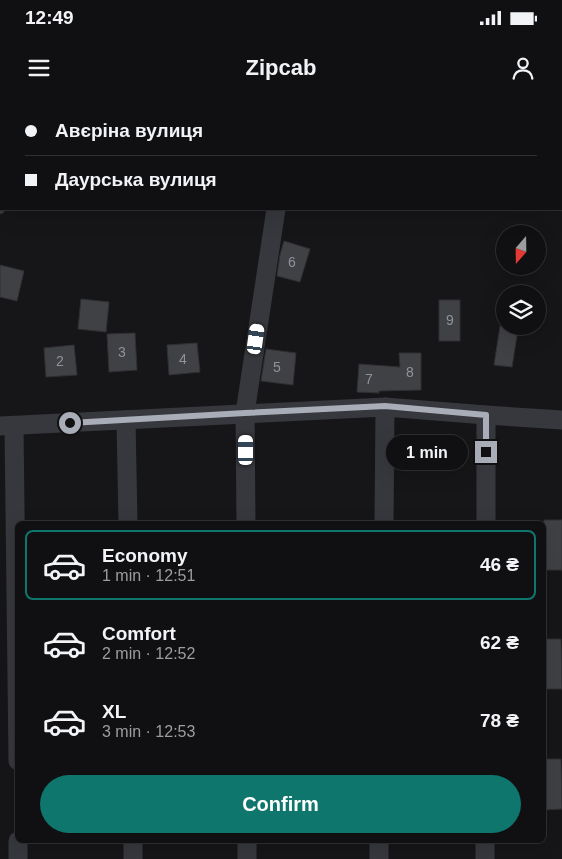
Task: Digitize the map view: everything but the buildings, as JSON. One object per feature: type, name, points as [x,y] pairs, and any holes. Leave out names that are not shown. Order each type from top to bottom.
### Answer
[{"type":"street","points":[[246,521],[245,413],[276,210]]},
{"type":"street","points":[[384,521],[385,406]]},
{"type":"street","points":[[15,670],[7,426],[385,406],[562,420]]},
{"type":"street","points":[[486,415],[486,521]]},
{"type":"street","points":[[126,420],[128,521]]},
{"type":"street","points":[[18,843],[18,859]]},
{"type":"street","points":[[133,843],[133,859]]},
{"type":"street","points":[[247,843],[247,859]]},
{"type":"street","points":[[379,843],[379,859]]},
{"type":"street","points":[[485,843],[485,859]]},
{"type":"route","points":[[70,423],[385,406],[486,415],[486,452]]}]
